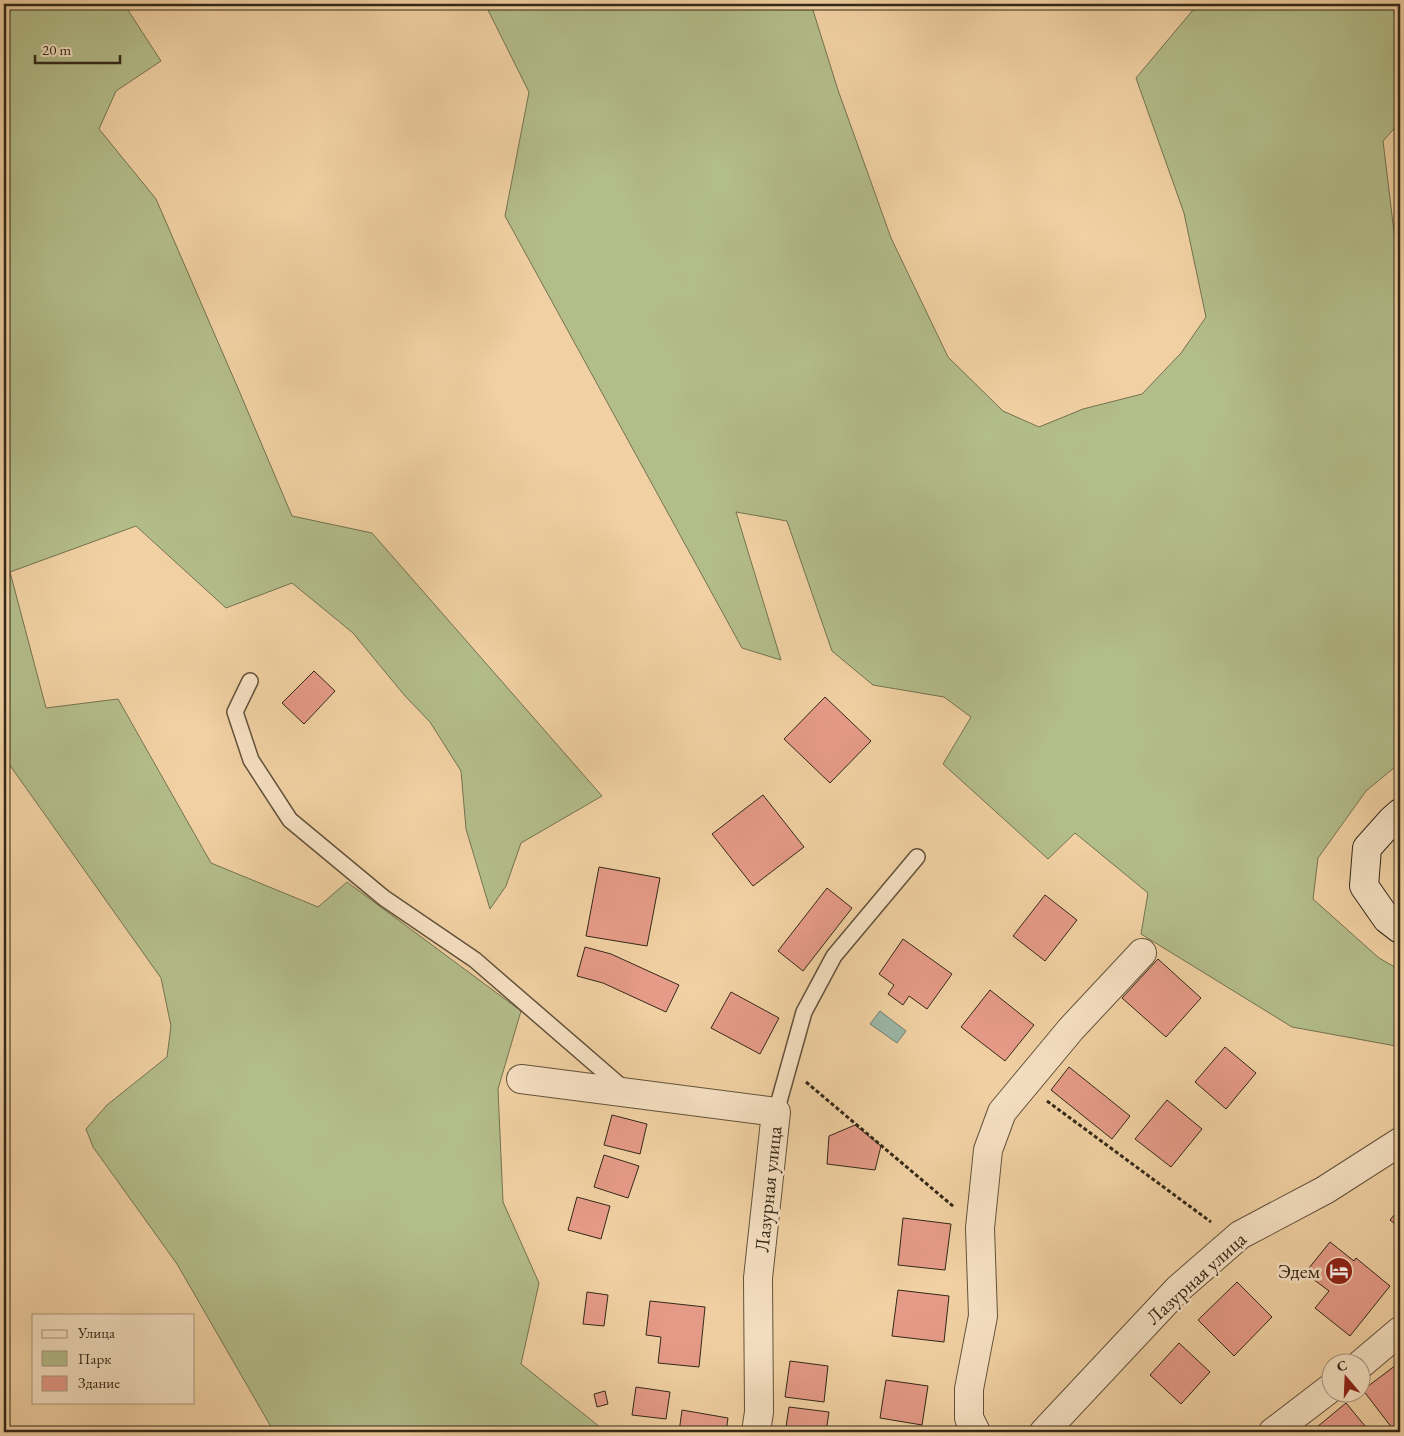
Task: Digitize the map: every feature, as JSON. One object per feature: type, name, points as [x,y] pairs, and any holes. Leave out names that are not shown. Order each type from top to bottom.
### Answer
[{"type":"street","points":[[1400,813],[1367,848],[1364,886],[1388,919],[1400,929]]},
{"type":"street","points":[[976,1432],[969,1418],[969,1389],[983,1316],[980,1228],[988,1150],[1002,1112],[1088,1011],[1142,953]]},
{"type":"street","name":"Лазурная улица","points":[[522,1079],[776,1112],[758,1278],[759,1412],[756,1432]]},
{"type":"street","name":"Лазурная улица","points":[[1044,1432],[1178,1289],[1240,1235],[1325,1190],[1400,1142]]},
{"type":"street","points":[[1372,1355],[1400,1331]]},
{"type":"street","points":[[1273,1432],[1322,1394]]},
{"type":"lane","points":[[250,681],[235,712],[251,760],[290,820],[384,898],[475,960],[630,1094]]},
{"type":"lane","points":[[776,1112],[804,1012],[834,956],[917,857]]},
{"type":"path","points":[[788,1067],[980,1228]]},
{"type":"path","points":[[1025,1084],[1235,1240]]},
{"type":"green space","points":[[4,4],[124,4],[161,61],[116,91],[99,129],[156,199],[292,516],[372,533],[602,796],[521,843],[506,886],[490,909],[466,829],[461,771],[430,722],[405,696],[353,633],[292,583],[226,608],[136,526],[10,572],[46,708],[118,699],[211,863],[318,907],[347,882],[521,1011],[498,1089],[503,1202],[539,1283],[521,1364],[600,1427],[601,1432],[274,1432],[177,1264],[93,1147],[86,1129],[107,1105],[167,1057],[171,1026],[161,978],[4,757]]},
{"type":"green space","points":[[485,4],[811,4],[838,90],[891,238],[948,357],[1003,411],[1039,427],[1083,409],[1142,394],[1181,353],[1206,317],[1184,213],[1136,78],[1198,4],[1400,4],[1400,122],[1383,141],[1400,281],[1400,763],[1366,791],[1318,858],[1313,899],[1379,958],[1400,970],[1400,1042],[1396,1046],[1292,1027],[1141,934],[1148,893],[1075,833],[1048,859],[943,764],[971,717],[944,697],[873,685],[832,651],[787,521],[736,512],[781,660],[742,648],[505,216],[529,92]]},
{"type":"shaded area","points":[[880,1011],[906,1031],[897,1043],[870,1024]]},
{"type":"building","points":[[314,671],[335,691],[304,724],[282,703]]},
{"type":"building","points":[[825,697],[871,741],[830,783],[784,739]]},
{"type":"building","points":[[763,795],[804,847],[753,886],[712,834]]},
{"type":"building","points":[[599,867],[660,878],[647,946],[586,936]]},
{"type":"building","points":[[827,888],[852,908],[803,971],[778,951]]},
{"type":"building","points":[[1045,895],[1077,920],[1045,961],[1013,936]]},
{"type":"building","points":[[903,939],[952,974],[927,1009],[909,996],[903,1005],[888,994],[894,985],[879,974]]},
{"type":"building","points":[[585,947],[611,954],[679,985],[666,1012],[603,983],[577,976]]},
{"type":"building","points":[[1158,959],[1201,998],[1166,1037],[1122,998]]},
{"type":"building","points":[[990,990],[1034,1025],[1005,1061],[961,1027]]},
{"type":"building","points":[[731,992],[779,1018],[760,1054],[711,1028]]},
{"type":"building","points":[[1225,1047],[1256,1073],[1226,1109],[1195,1082]]},
{"type":"building","points":[[1069,1067],[1130,1116],[1112,1139],[1051,1090]]},
{"type":"building","points":[[1167,1100],[1202,1129],[1171,1167],[1135,1139]]},
{"type":"building","points":[[612,1115],[647,1124],[640,1154],[604,1145]]},
{"type":"building","points":[[855,1125],[881,1146],[875,1170],[827,1164],[829,1136]]},
{"type":"building","points":[[604,1155],[639,1166],[628,1198],[594,1187]]},
{"type":"building","points":[[577,1197],[610,1206],[601,1239],[568,1230]]},
{"type":"building","points":[[1400,1208],[1400,1228],[1390,1220]]},
{"type":"building","points":[[903,1218],[951,1224],[945,1270],[898,1265]]},
{"type":"building","points":[[1330,1242],[1354,1261],[1356,1258],[1390,1286],[1350,1336],[1315,1308],[1329,1291],[1305,1273]]},
{"type":"building","points":[[1237,1282],[1272,1317],[1234,1356],[1198,1320]]},
{"type":"building","points":[[898,1290],[949,1296],[944,1342],[892,1336]]},
{"type":"building","points":[[587,1292],[608,1295],[604,1326],[583,1324]]},
{"type":"building","points":[[650,1301],[705,1307],[699,1367],[658,1363],[661,1337],[646,1335]]},
{"type":"building","points":[[1179,1343],[1210,1372],[1181,1404],[1150,1375]]},
{"type":"building","points":[[790,1361],[828,1366],[824,1402],[785,1397]]},
{"type":"building","points":[[1400,1362],[1400,1421],[1392,1428],[1372,1402],[1372,1383]]},
{"type":"building","points":[[886,1380],[928,1386],[922,1425],[880,1418]]},
{"type":"building","points":[[636,1387],[670,1392],[666,1419],[632,1415]]},
{"type":"building","points":[[605,1391],[608,1404],[597,1407],[594,1394]]},
{"type":"building","points":[[1347,1404],[1370,1432],[1311,1432]]},
{"type":"building","points":[[789,1407],[829,1412],[826,1432],[786,1427]]},
{"type":"building","points":[[682,1410],[728,1418],[726,1432],[679,1432]]},
{"type":"place","name":"Эдем","points":[[1339,1271]]}]
